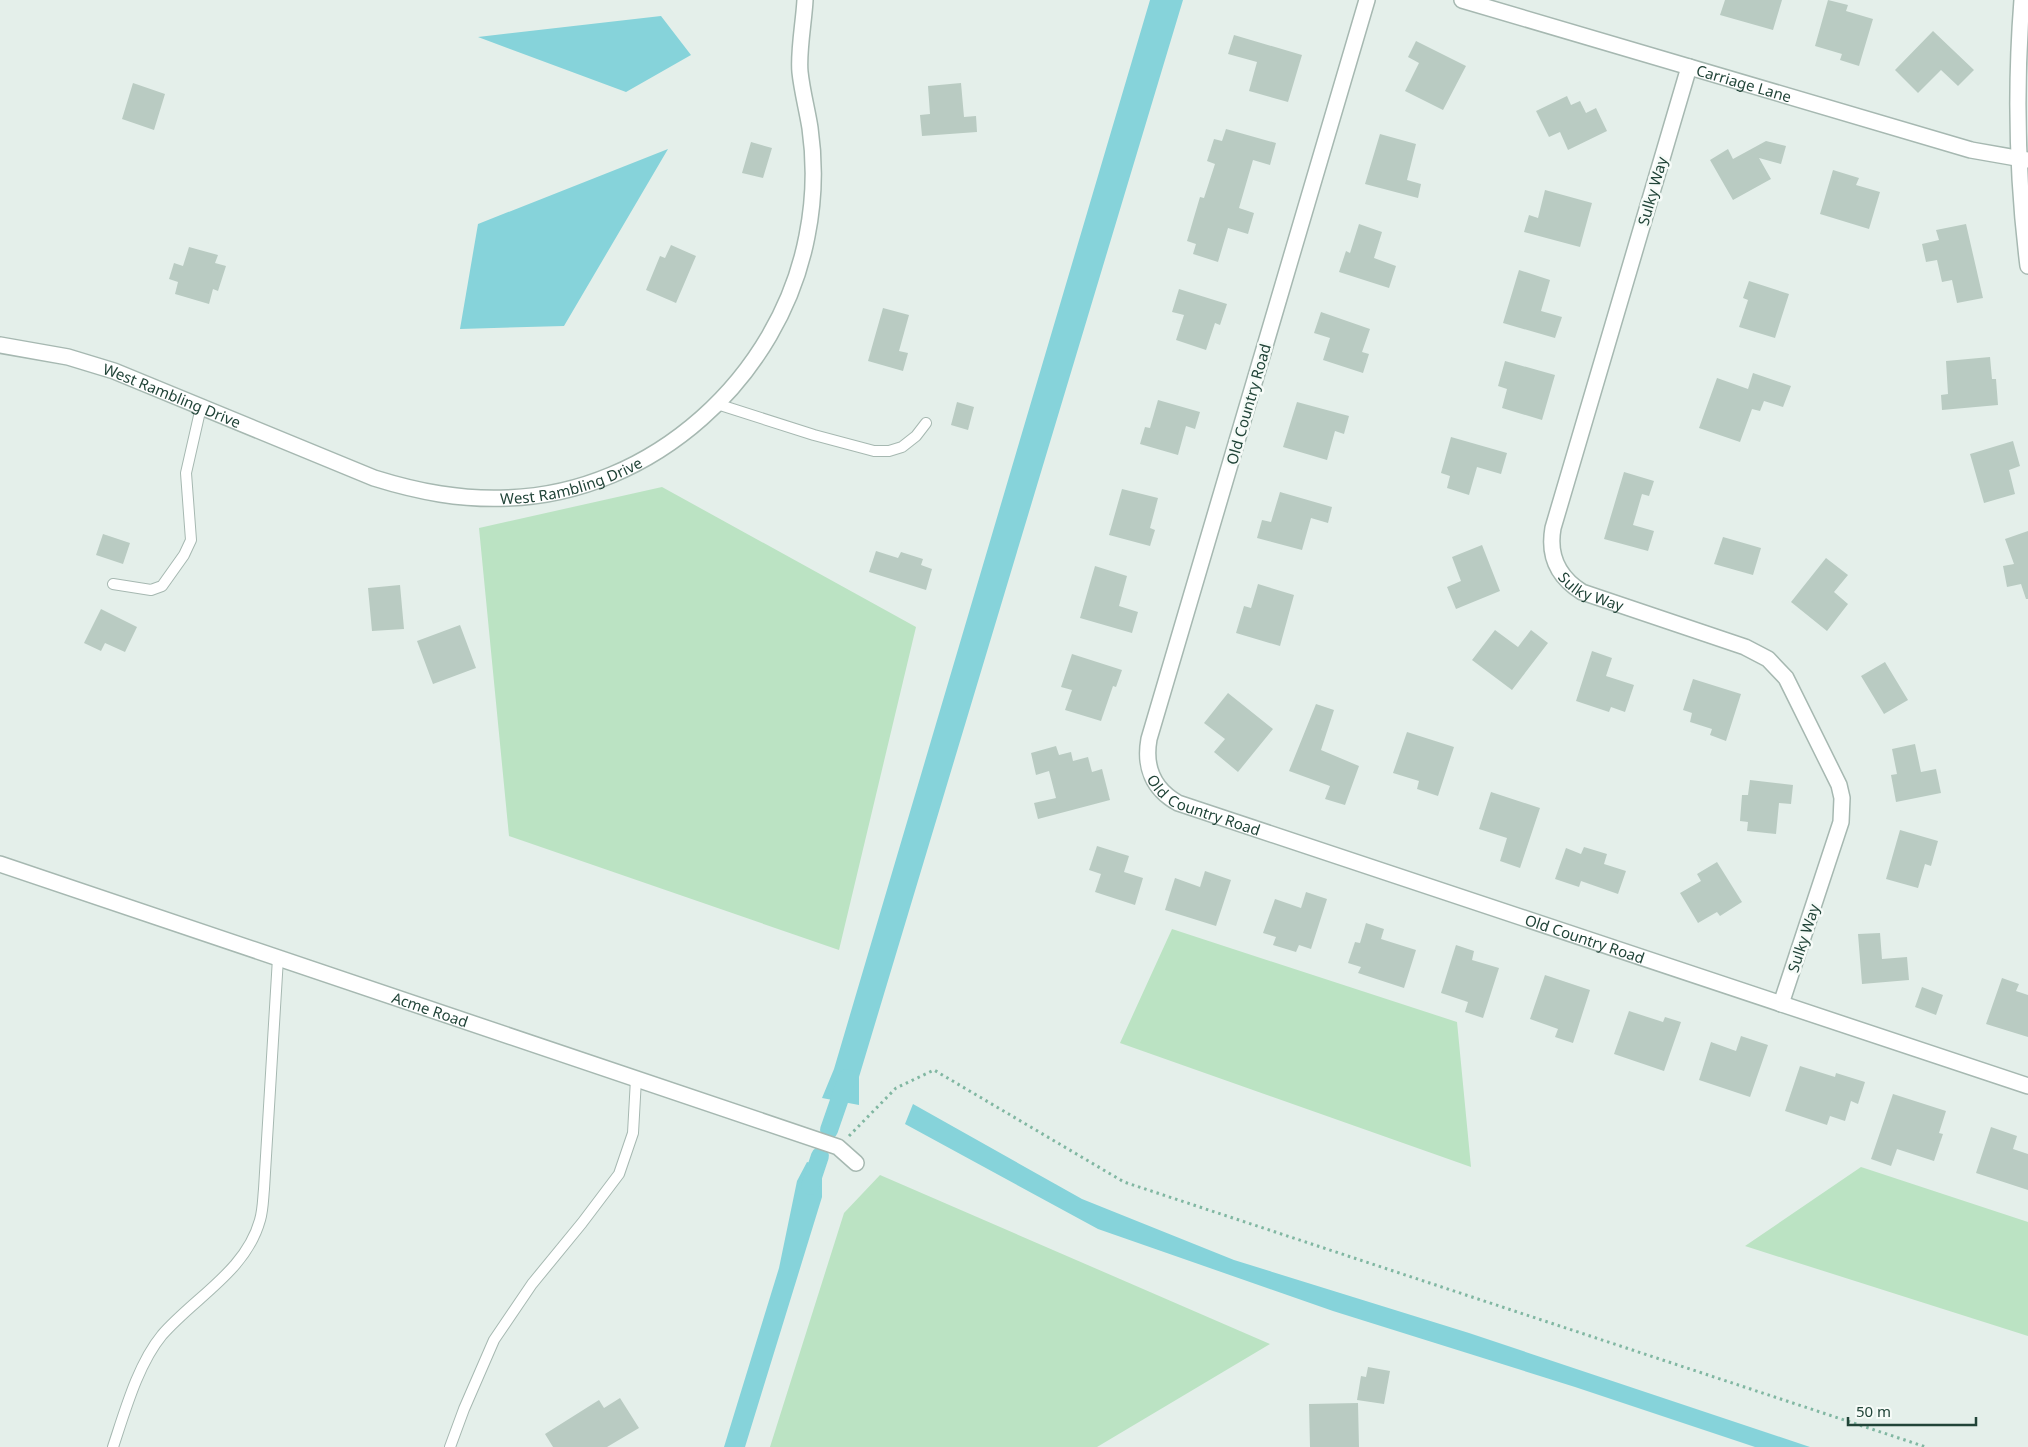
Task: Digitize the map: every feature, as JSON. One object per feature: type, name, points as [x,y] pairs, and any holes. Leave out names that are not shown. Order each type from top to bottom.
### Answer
[{"type":"street","name":"West Rambling Drive","points":[[0,345],[68,357],[114,371],[374,478],[443,496],[510,498],[550,493],[589,483],[614,474],[662,449],[695,425],[717,404],[750,367],[772,333],[784,309],[797,275],[807,236],[812,196],[813,156],[800,70],[806,0]]},
{"type":"street","name":"Old Country Road","points":[[1367,0],[1149,739],[1147,752],[1152,777],[1167,797],[1178,803],[2028,1086]]},
{"type":"street","name":"Carriage Lane","points":[[1462,0],[1971,150],[2023,160]]},
{"type":"street","points":[[2022,0],[2018,87],[2028,266]]},
{"type":"street","name":"Sulky Way","points":[[1689,67],[1553,528],[1551,540],[1552,553],[1562,576],[1582,592],[1751,649],[1768,659],[1786,678],[1834,773],[1842,798],[1841,822],[1781,1004]]},
{"type":"street","name":"Acme Road","points":[[0,864],[838,1147],[856,1163]]},
{"type":"lane","points":[[717,404],[824,438],[874,451],[889,451],[902,447],[916,436],[926,423]]},
{"type":"lane","points":[[114,584],[151,590],[162,586],[192,540],[186,473],[201,407]]},
{"type":"lane","points":[[113,1447],[132,1391],[146,1361],[161,1337],[198,1299],[221,1280],[244,1255],[260,1220],[264,1189],[278,958]]},
{"type":"lane","points":[[450,1447],[464,1409],[494,1340],[532,1284],[619,1174],[634,1133],[636,1079]]},
{"type":"path","points":[[838,1147],[896,1088],[934,1070],[1124,1182],[1926,1447]]},
{"type":"green space","points":[[662,487],[916,627],[839,950],[509,836],[479,528]]},
{"type":"green space","points":[[1172,929],[1457,1022],[1471,1167],[1120,1043]]},
{"type":"green space","points":[[1861,1167],[2028,1222],[2028,1336],[1745,1246]]},
{"type":"green space","points":[[880,1175],[1270,1344],[1097,1447],[770,1447],[844,1213]]},
{"type":"water","points":[[1150,0],[1183,0],[859,1077],[859,1105],[822,1098],[834,1069]]},
{"type":"water","points":[[661,16],[691,55],[626,92],[478,37]]},
{"type":"water","points":[[668,149],[564,326],[460,329],[478,224]]},
{"type":"water","points":[[913,1104],[1082,1199],[1234,1260],[1469,1333],[1810,1447],[1755,1447],[1575,1387],[1333,1311],[1098,1229],[905,1124]]},
{"type":"water","points":[[807,1162],[822,1166],[822,1197],[745,1447],[724,1447],[779,1268],[797,1181]]},
{"type":"building","points":[[1725,0],[1782,0],[1773,30],[1720,15]]},
{"type":"building","points":[[1828,0],[1848,5],[1846,11],[1873,19],[1859,66],[1840,60],[1842,54],[1815,46]]},
{"type":"building","points":[[1933,31],[1974,70],[1958,86],[1941,70],[1918,93],[1895,70]]},
{"type":"building","points":[[1234,35],[1302,55],[1288,102],[1249,91],[1257,62],[1228,54]]},
{"type":"building","points":[[1416,41],[1466,66],[1443,110],[1405,91],[1419,63],[1408,57]]},
{"type":"building","points":[[133,83],[165,94],[154,130],[122,119]]},
{"type":"building","points":[[961,83],[964,117],[976,116],[977,132],[922,136],[920,115],[930,114],[928,86]]},
{"type":"building","points":[[1567,96],[1571,105],[1580,101],[1586,113],[1596,108],[1607,131],[1568,150],[1560,132],[1549,137],[1536,111]]},
{"type":"building","points":[[1226,129],[1276,143],[1270,165],[1253,160],[1239,208],[1254,213],[1248,234],[1228,228],[1218,262],[1193,254],[1196,244],[1187,241],[1200,197],[1204,198],[1215,164],[1207,161],[1214,139],[1222,141]]},
{"type":"building","points":[[1380,134],[1416,144],[1407,180],[1421,184],[1418,198],[1365,184]]},
{"type":"building","points":[[1766,141],[1786,146],[1781,164],[1759,158],[1771,179],[1733,200],[1710,160],[1728,149],[1733,159]]},
{"type":"building","points":[[751,142],[772,148],[763,178],[742,173]]},
{"type":"building","points":[[1833,170],[1859,178],[1856,185],[1880,192],[1869,229],[1820,214]]},
{"type":"building","points":[[1545,190],[1592,203],[1580,247],[1524,232],[1529,215],[1538,218]]},
{"type":"building","points":[[1359,224],[1382,232],[1374,258],[1396,266],[1389,288],[1339,272],[1346,251],[1350,253]]},
{"type":"building","points":[[1966,224],[1983,298],[1957,303],[1952,280],[1942,282],[1937,260],[1926,262],[1922,244],[1939,240],[1936,230]]},
{"type":"building","points":[[671,245],[696,256],[676,303],[646,290],[660,256],[665,258]]},
{"type":"building","points":[[189,247],[218,255],[215,263],[226,266],[218,291],[213,289],[209,304],[175,294],[178,282],[169,279],[174,263],[183,266]]},
{"type":"building","points":[[1519,270],[1550,280],[1541,311],[1562,317],[1555,338],[1503,323]]},
{"type":"building","points":[[1749,281],[1789,294],[1775,338],[1739,327],[1748,300],[1743,298]]},
{"type":"building","points":[[1179,289],[1227,304],[1220,325],[1215,323],[1206,350],[1176,340],[1184,315],[1172,312]]},
{"type":"building","points":[[883,308],[909,315],[899,351],[908,353],[903,371],[868,361]]},
{"type":"building","points":[[1321,312],[1370,329],[1362,352],[1369,354],[1363,373],[1323,360],[1330,338],[1314,333]]},
{"type":"building","points":[[1990,357],[1992,379],[1996,379],[1998,405],[1942,410],[1941,395],[1948,394],[1946,361]]},
{"type":"building","points":[[1505,361],[1555,375],[1542,420],[1502,408],[1507,389],[1498,386]]},
{"type":"building","points":[[1753,373],[1791,386],[1783,407],[1764,401],[1760,411],[1752,409],[1740,442],[1699,428],[1717,378],[1748,389]]},
{"type":"building","points":[[1158,400],[1200,412],[1195,429],[1186,426],[1178,455],[1140,444],[1145,427],[1150,428]]},
{"type":"building","points":[[957,402],[974,407],[968,430],[951,425]]},
{"type":"building","points":[[1297,402],[1349,416],[1344,434],[1335,431],[1327,460],[1283,447]]},
{"type":"building","points":[[1451,437],[1507,453],[1501,474],[1477,467],[1469,495],[1447,488],[1450,476],[1441,473]]},
{"type":"building","points":[[2013,441],[2020,466],[2009,470],[2015,494],[1984,503],[1970,454]]},
{"type":"building","points":[[1624,472],[1654,481],[1649,496],[1642,494],[1633,525],[1654,531],[1648,551],[1604,539]]},
{"type":"building","points":[[1122,489],[1158,498],[1150,528],[1155,530],[1150,546],[1109,535]]},
{"type":"building","points":[[1280,492],[1332,507],[1328,523],[1311,518],[1302,550],[1257,538],[1262,520],[1271,522]]},
{"type":"building","points":[[2028,531],[2028,599],[2026,599],[2021,584],[2007,587],[2003,566],[2014,564],[2005,539]]},
{"type":"building","points":[[103,534],[130,543],[123,564],[96,555]]},
{"type":"building","points":[[1723,537],[1761,548],[1753,575],[1714,564]]},
{"type":"building","points":[[1482,545],[1500,591],[1456,609],[1447,587],[1461,581],[1452,557]]},
{"type":"building","points":[[876,551],[898,558],[901,552],[923,559],[921,565],[932,569],[926,590],[869,572]]},
{"type":"building","points":[[1826,558],[1848,575],[1834,592],[1848,604],[1827,631],[1791,602]]},
{"type":"building","points":[[1095,566],[1127,576],[1119,606],[1138,612],[1132,633],[1080,618]]},
{"type":"building","points":[[1258,584],[1294,595],[1280,646],[1236,633],[1244,606],[1251,608]]},
{"type":"building","points":[[400,585],[404,629],[372,631],[368,588]]},
{"type":"building","points":[[101,609],[137,627],[125,652],[105,643],[101,651],[84,643]]},
{"type":"building","points":[[460,625],[476,668],[433,684],[417,641]]},
{"type":"building","points":[[1495,630],[1518,647],[1531,630],[1548,643],[1512,690],[1472,660]]},
{"type":"building","points":[[1592,651],[1612,658],[1606,676],[1634,685],[1625,712],[1611,707],[1609,712],[1576,701]]},
{"type":"building","points":[[1072,654],[1122,670],[1116,687],[1113,686],[1101,721],[1065,710],[1072,690],[1061,687]]},
{"type":"building","points":[[1885,662],[1908,700],[1884,714],[1861,676]]},
{"type":"building","points":[[1693,679],[1741,694],[1726,741],[1710,735],[1712,729],[1690,722],[1692,713],[1683,710]]},
{"type":"building","points":[[1228,693],[1273,729],[1238,772],[1214,752],[1225,739],[1204,723]]},
{"type":"building","points":[[1316,704],[1334,710],[1321,750],[1359,766],[1345,805],[1325,799],[1330,786],[1289,771]]},
{"type":"building","points":[[1407,732],[1454,747],[1438,796],[1417,789],[1419,781],[1393,773]]},
{"type":"building","points":[[1915,744],[1921,772],[1936,769],[1941,793],[1896,802],[1891,775],[1897,774],[1892,749]]},
{"type":"building","points":[[1056,746],[1059,755],[1071,752],[1073,761],[1088,757],[1092,772],[1102,769],[1110,800],[1038,819],[1034,803],[1056,798],[1049,771],[1036,775],[1031,753]]},
{"type":"building","points":[[1750,780],[1793,785],[1791,804],[1779,803],[1776,834],[1747,831],[1748,822],[1740,821],[1742,795],[1748,795]]},
{"type":"building","points":[[1491,792],[1540,808],[1520,868],[1500,861],[1507,838],[1479,829]]},
{"type":"building","points":[[1900,830],[1938,841],[1931,866],[1925,864],[1918,888],[1886,879]]},
{"type":"building","points":[[1097,846],[1129,856],[1124,872],[1143,878],[1135,905],[1095,892],[1101,874],[1089,870]]},
{"type":"building","points":[[1584,847],[1607,854],[1604,864],[1626,871],[1618,894],[1581,881],[1579,887],[1555,879],[1566,848],[1581,854]]},
{"type":"building","points":[[1717,862],[1742,902],[1720,916],[1717,912],[1698,923],[1680,893],[1701,881],[1697,874]]},
{"type":"building","points":[[1205,871],[1231,880],[1216,926],[1165,910],[1175,878],[1200,887]]},
{"type":"building","points":[[1306,892],[1327,899],[1311,949],[1299,945],[1296,952],[1273,945],[1276,937],[1263,933],[1275,899],[1301,908]]},
{"type":"building","points":[[1366,923],[1384,929],[1381,939],[1416,950],[1404,988],[1358,973],[1361,967],[1348,963],[1355,942],[1360,943]]},
{"type":"building","points":[[1880,933],[1882,959],[1907,957],[1909,980],[1862,984],[1858,934]]},
{"type":"building","points":[[1456,945],[1474,951],[1472,960],[1499,968],[1483,1018],[1465,1012],[1468,1002],[1441,993]]},
{"type":"building","points":[[1545,975],[1590,990],[1573,1043],[1555,1037],[1558,1029],[1530,1019]]},
{"type":"building","points":[[2002,978],[2019,984],[2016,991],[2028,995],[2028,1037],[1986,1024]]},
{"type":"building","points":[[1922,987],[1943,995],[1936,1015],[1915,1007]]},
{"type":"building","points":[[1629,1011],[1663,1022],[1665,1017],[1681,1022],[1664,1071],[1614,1054]]},
{"type":"building","points":[[1741,1036],[1768,1045],[1750,1097],[1699,1080],[1711,1042],[1736,1051]]},
{"type":"building","points":[[1800,1066],[1835,1077],[1836,1073],[1865,1082],[1858,1104],[1851,1101],[1845,1121],[1830,1116],[1827,1125],[1785,1111]]},
{"type":"building","points":[[1893,1094],[1946,1111],[1939,1133],[1943,1134],[1934,1161],[1897,1149],[1891,1166],[1871,1159]]},
{"type":"building","points":[[1991,1127],[2017,1136],[2013,1149],[2028,1154],[2028,1190],[1976,1173]]},
{"type":"building","points":[[1368,1367],[1390,1371],[1384,1404],[1357,1400],[1361,1376],[1366,1377]]},
{"type":"building","points":[[620,1398],[639,1428],[607,1447],[553,1447],[545,1434],[599,1400],[604,1408]]},
{"type":"building","points":[[1358,1403],[1359,1447],[1310,1447],[1309,1404]]},
{"type":"waterway","points":[[829,1130],[847,1078]]},
{"type":"waterway","points":[[810,1186],[820,1156]]}]
